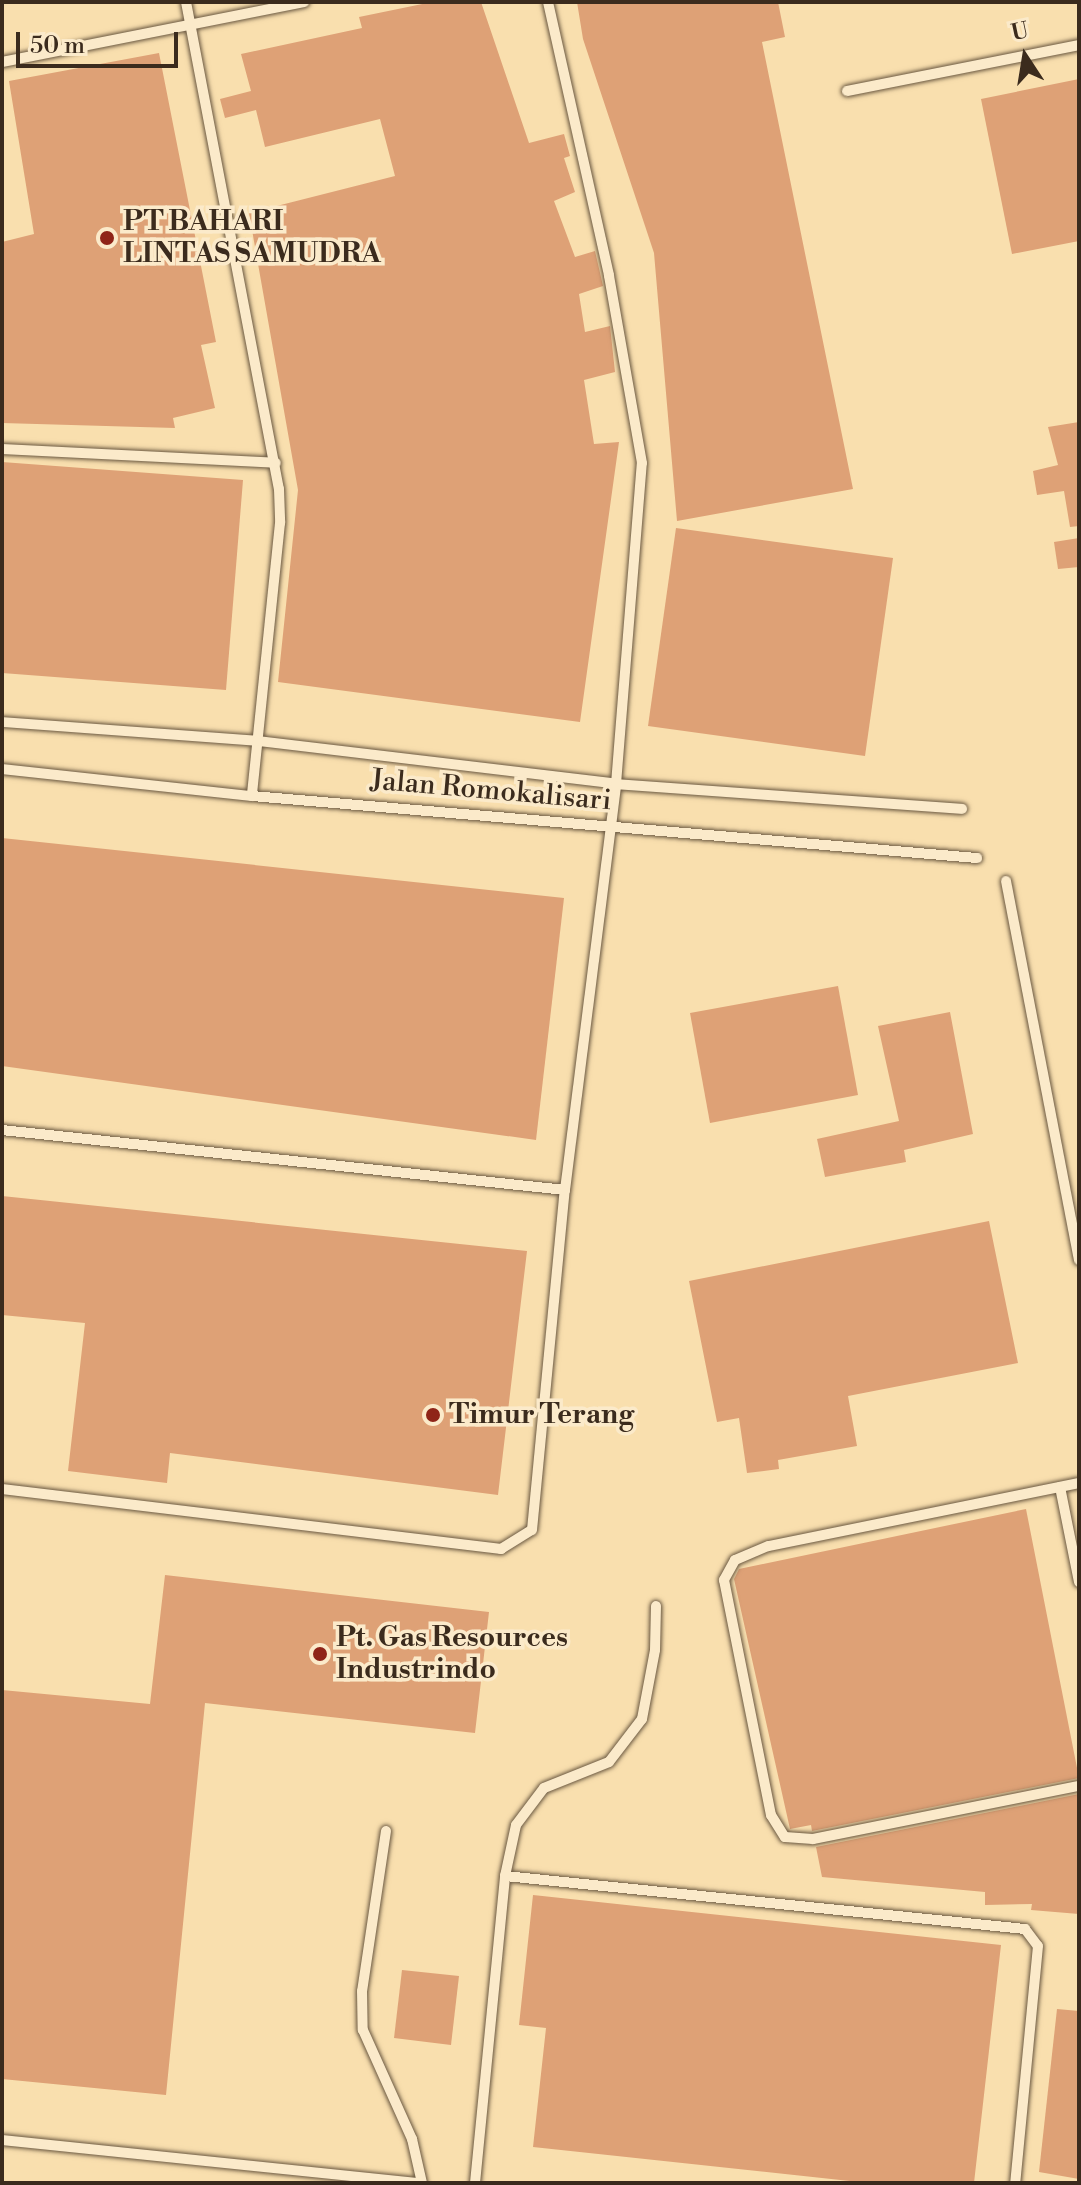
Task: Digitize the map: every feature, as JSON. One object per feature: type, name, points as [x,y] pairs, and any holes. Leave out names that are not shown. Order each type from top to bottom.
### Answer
[{"type":"lane","points":[[186,2],[276,463],[280,523],[252,796]]},
{"type":"lane","points":[[2,62],[304,2]]},
{"type":"lane","points":[[2,1489],[501,1549],[532,1530],[565,1190],[616,784],[642,463],[609,275],[548,2]]},
{"type":"lane","points":[[847,91],[1079,45]]},
{"type":"lane","points":[[2,449],[276,463]]},
{"type":"lane","name":"Jalan Romokalisari","points":[[2,722],[258,741],[616,784],[962,809]]},
{"type":"lane","name":"Jalan Romokalisari","points":[[2,769],[252,796],[610,824],[977,858]]},
{"type":"lane","points":[[1006,881],[1079,1260]]},
{"type":"lane","points":[[2,1130],[565,1190]]},
{"type":"lane","points":[[1079,1483],[768,1546],[735,1560],[724,1580],[771,1815],[785,1837],[813,1839],[1079,1786]]},
{"type":"lane","points":[[1060,1487],[1079,1582]]},
{"type":"lane","points":[[475,2183],[505,1876],[516,1825],[544,1788],[609,1762],[642,1719],[655,1650],[656,1606]]},
{"type":"lane","points":[[2,2140],[420,2183],[412,2139],[363,2030],[362,1991],[386,1831]]},
{"type":"lane","points":[[505,1876],[1025,1929],[1038,1946],[1015,2183]]},
{"type":"building","points":[[432,2],[481,2],[529,143],[564,134],[570,156],[564,158],[575,192],[554,201],[575,257],[595,251],[603,286],[579,294],[585,332],[610,326],[615,372],[584,380],[594,444],[619,442],[580,722],[278,682],[298,490],[249,213],[395,176],[380,119],[265,147],[256,110],[225,118],[220,99],[251,91],[241,54],[362,28],[359,17]]},
{"type":"building","points":[[577,2],[778,2],[785,37],[762,42],[853,489],[677,521],[654,253],[583,39]]},
{"type":"building","name":"PT BAHARI LINTAS SAMUDRA","points":[[159,53],[216,342],[201,345],[215,408],[173,418],[175,428],[2,423],[2,242],[34,234],[9,81]]},
{"type":"building","points":[[1079,79],[1079,241],[1012,254],[981,99]]},
{"type":"building","points":[[1079,422],[1079,526],[1070,527],[1064,491],[1037,495],[1033,471],[1058,465],[1048,427]]},
{"type":"building","points":[[2,462],[243,480],[226,690],[2,673]]},
{"type":"building","points":[[676,528],[893,558],[865,756],[648,726]]},
{"type":"building","points":[[1079,538],[1079,567],[1058,569],[1054,542]]},
{"type":"building","points":[[2,838],[564,898],[536,1140],[2,1066]]},
{"type":"building","points":[[838,986],[858,1095],[710,1123],[690,1013]]},
{"type":"building","points":[[950,1012],[973,1134],[904,1150],[906,1162],[825,1177],[817,1139],[899,1121],[878,1026]]},
{"type":"building","points":[[2,1196],[527,1251],[498,1495],[170,1453],[167,1483],[68,1471],[85,1323],[2,1315]]},
{"type":"building","points":[[989,1221],[1018,1363],[848,1396],[857,1446],[778,1460],[779,1469],[747,1473],[739,1418],[717,1422],[689,1281]]},
{"type":"building","points":[[1026,1509],[1079,1778],[812,1831],[811,1825],[790,1829],[734,1579],[739,1569]]},
{"type":"building","points":[[165,1575],[489,1612],[475,1733],[205,1703],[166,2095],[2,2079],[2,1690],[150,1704]]},
{"type":"building","points":[[1079,1794],[1079,1914],[1031,1910],[1032,1904],[985,1905],[985,1892],[822,1877],[816,1847]]},
{"type":"building","points":[[533,1895],[1001,1945],[974,2183],[868,2183],[533,2147],[546,2028],[519,2025]]},
{"type":"building","points":[[402,1970],[459,1976],[451,2045],[394,2038]]},
{"type":"building","points":[[1057,2009],[1079,2011],[1079,2179],[1039,2172]]},
{"type":"place","name":"PT BAHARI LINTAS SAMUDRA","points":[[107,238]]},
{"type":"place","name":"Timur Terang","points":[[433,1415]]},
{"type":"place","name":"Pt. Gas Resources Industrindo","points":[[320,1654]]}]
